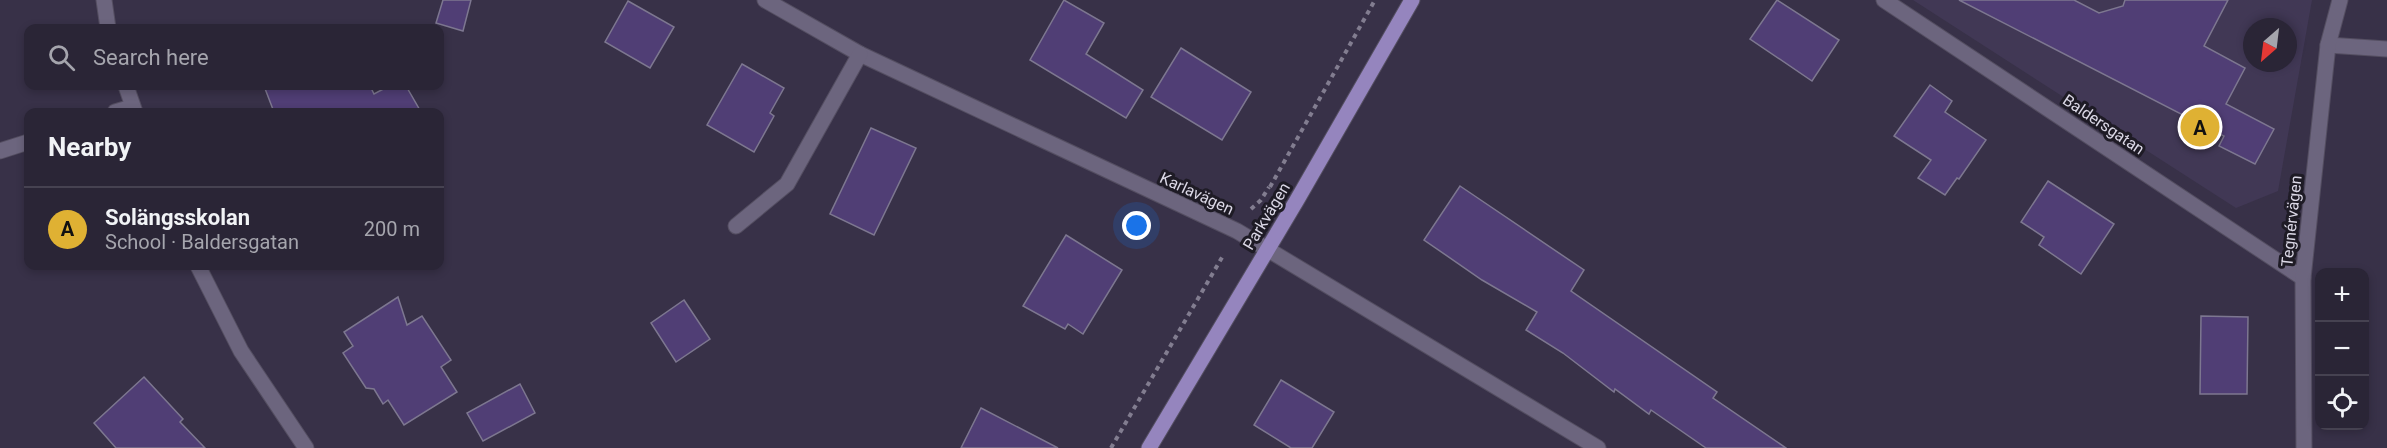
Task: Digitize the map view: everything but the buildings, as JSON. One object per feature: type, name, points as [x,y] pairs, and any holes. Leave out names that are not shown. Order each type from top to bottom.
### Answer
[{"type":"main road","name":"Parkvägen","points":[[1149,448],[1297,200],[1412,0]]},
{"type":"street","points":[[104,0],[107,24]]},
{"type":"street","name":"Karlavägen","points":[[765,0],[860,54],[1237,231],[1598,448]]},
{"type":"street","name":"Baldersgatan","points":[[1884,0],[2303,278]]},
{"type":"street","name":"Tegnérvägen","points":[[2304,448],[2303,278],[2328,45],[2340,0]]},
{"type":"street","points":[[2328,45],[2387,49]]},
{"type":"street","points":[[736,226],[787,184],[860,54]]},
{"type":"street","points":[[127,90],[132,108]]},
{"type":"street","points":[[0,151],[24,143]]},
{"type":"street","points":[[200,270],[241,351],[306,448]]},
{"type":"path","points":[[1111,448],[1248,211],[1261,200],[1269,187],[1375,0]]},
{"type":"path","points":[[1269,187],[1297,200]]},
{"type":"shaded area","points":[[1913,0],[2312,0],[2278,191],[2236,208]]},
{"type":"place","name":"Solängsskolan","points":[[2200,127]]}]
